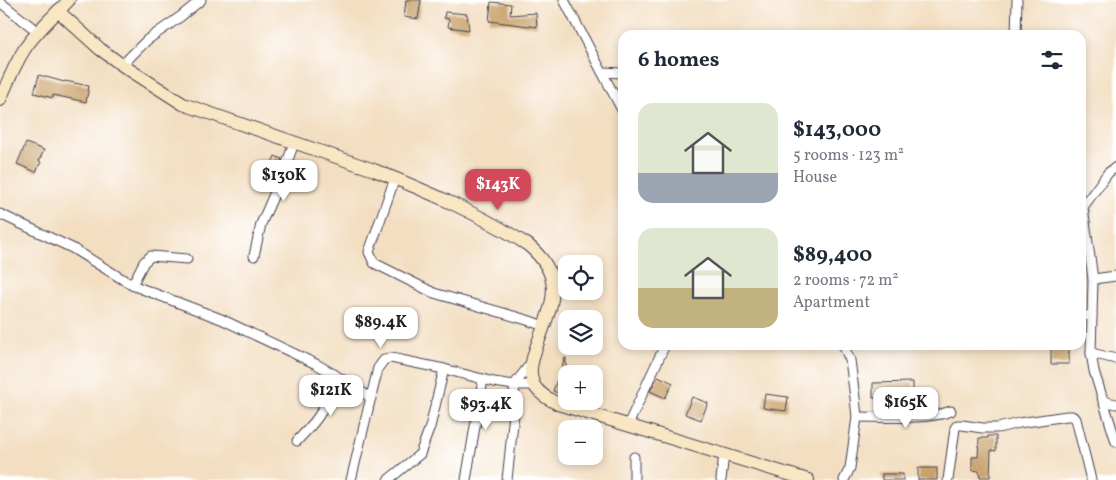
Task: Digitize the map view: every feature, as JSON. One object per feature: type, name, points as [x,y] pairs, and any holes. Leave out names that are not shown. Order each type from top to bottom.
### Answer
[{"type":"street","points":[[0,100],[10,76],[25,49],[38,32],[69,0]]},
{"type":"street","points":[[122,65],[147,40],[180,18],[201,0]]},
{"type":"street","points":[[564,0],[618,102]]},
{"type":"street","points":[[1016,30],[1017,0]]},
{"type":"street","points":[[0,2],[38,32]]},
{"type":"street","points":[[58,11],[100,49],[183,104],[374,170],[422,189],[469,211],[518,238],[537,252],[550,271],[553,294],[552,304],[531,363],[514,386],[515,404],[508,480]]},
{"type":"street","points":[[602,72],[618,73]]},
{"type":"street","points":[[254,256],[261,224],[283,174],[294,143]]},
{"type":"street","points":[[1086,203],[1108,173],[1116,167]]},
{"type":"street","points":[[395,178],[369,252],[374,263],[434,293],[544,326]]},
{"type":"street","points":[[0,214],[72,248],[132,285],[220,319],[334,374],[371,398]]},
{"type":"street","points":[[1086,253],[1093,278],[1091,353],[1094,371],[1116,442]]},
{"type":"street","points":[[132,285],[144,262],[151,256],[187,258]]},
{"type":"street","points":[[1093,278],[1116,276]]},
{"type":"street","points":[[1086,316],[1092,316]]},
{"type":"street","points":[[628,425],[663,350]]},
{"type":"street","points":[[844,480],[850,468],[857,417],[850,360],[845,350]]},
{"type":"street","points":[[1091,353],[1116,359]]},
{"type":"street","points":[[351,480],[378,368],[384,360],[391,358],[400,359],[514,386],[534,385]]},
{"type":"street","points":[[531,363],[534,385],[544,396],[558,404],[808,480]]},
{"type":"street","points":[[388,480],[420,454],[430,428],[444,368]]},
{"type":"street","points":[[297,441],[314,423],[325,403],[334,374]]},
{"type":"street","points":[[466,480],[483,379]]},
{"type":"street","points":[[1103,401],[1116,404]]},
{"type":"street","points":[[857,417],[910,417],[943,414],[951,410]]},
{"type":"street","points":[[948,480],[957,425],[998,428],[1067,416],[1072,416],[1076,419],[1090,480]]},
{"type":"street","points":[[721,480],[724,454]]},
{"type":"street","points":[[634,456],[634,480]]},
{"type":"building","points":[[406,0],[421,0],[418,19],[404,17]]},
{"type":"building","points":[[491,2],[511,4],[510,15],[536,13],[537,27],[489,21]]},
{"type":"building","points":[[445,12],[467,14],[469,30],[448,27],[449,19],[444,18]]},
{"type":"building","points":[[39,75],[89,86],[86,102],[53,95],[53,98],[34,93]]},
{"type":"building","points":[[26,143],[44,150],[36,172],[17,164]]},
{"type":"building","points":[[275,156],[282,159],[273,182],[265,179]]},
{"type":"building","points":[[1051,350],[1069,350],[1069,364],[1051,364]]},
{"type":"building","points":[[565,358],[566,358],[566,365],[562,365]]},
{"type":"building","points":[[658,376],[673,383],[665,398],[650,391]]},
{"type":"building","points":[[558,377],[558,393],[553,391]]},
{"type":"building","points":[[913,382],[913,398],[873,398],[873,383]]},
{"type":"building","points":[[765,394],[788,397],[786,411],[763,408]]},
{"type":"building","points":[[692,397],[708,403],[701,420],[685,414]]},
{"type":"building","points":[[988,436],[996,436],[996,451],[991,450],[990,477],[980,477],[979,471],[972,470],[972,457],[978,457],[979,438],[988,438]]},
{"type":"building","points":[[918,468],[937,468],[937,480],[918,480]]},
{"type":"building","points":[[882,474],[903,474],[903,480],[882,480]]}]
